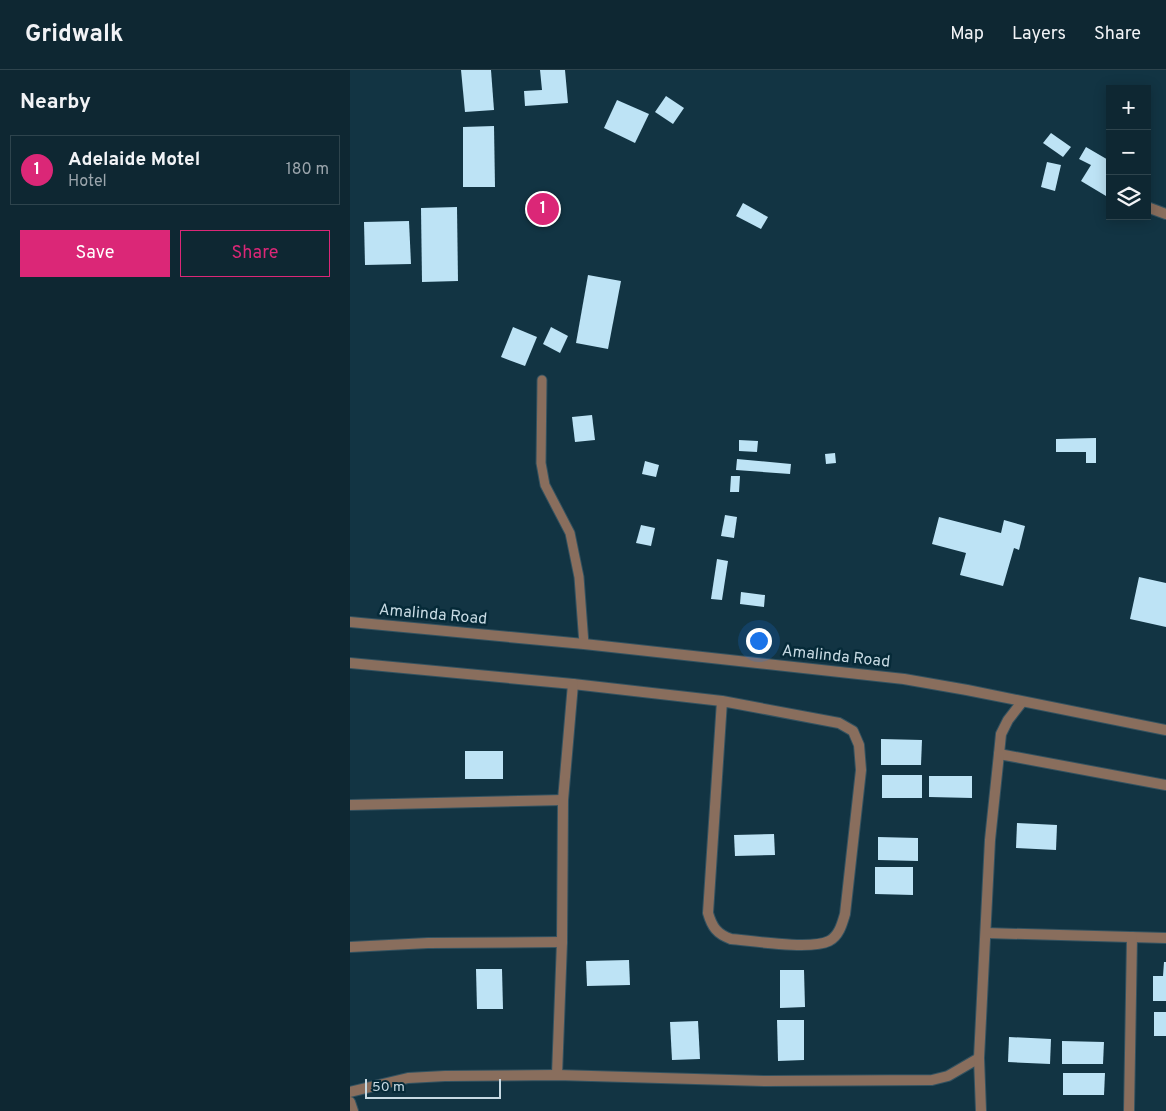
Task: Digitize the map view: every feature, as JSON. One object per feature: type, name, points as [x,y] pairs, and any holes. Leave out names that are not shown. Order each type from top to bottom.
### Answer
[{"type":"street","points":[[1151,208],[1166,214]]},
{"type":"street","name":"Amalinda Road","points":[[350,622],[584,644],[904,679],[1166,730]]},
{"type":"street","points":[[350,663],[573,684],[722,701],[839,723],[853,731],[860,745],[861,770],[845,914],[840,929],[830,941],[814,945],[730,939],[719,934],[711,925],[708,913],[722,701]]},
{"type":"street","points":[[556,1075],[562,942],[563,800],[573,684]]},
{"type":"street","points":[[981,1111],[979,1058],[990,840],[998,754],[1001,734],[1008,720],[1022,702]]},
{"type":"street","points":[[998,754],[1166,785]]},
{"type":"street","points":[[350,805],[563,800]]},
{"type":"street","points":[[986,933],[1166,938]]},
{"type":"street","points":[[1129,1111],[1132,937]]},
{"type":"street","points":[[350,947],[428,943],[562,942]]},
{"type":"street","points":[[350,1092],[408,1078],[556,1075],[766,1081],[932,1080],[948,1076],[979,1058]]},
{"type":"street","points":[[350,1102],[353,1111]]},
{"type":"lane","points":[[542,380],[541,463],[545,486],[570,533],[579,577],[584,644]]},
{"type":"building","points":[[461,70],[491,70],[494,110],[465,112]]},
{"type":"building","points":[[540,70],[565,70],[568,103],[525,106],[524,91],[542,90]]},
{"type":"building","points":[[666,96],[684,108],[673,124],[655,112]]},
{"type":"building","points":[[617,100],[649,114],[635,143],[604,128]]},
{"type":"building","points":[[494,126],[495,187],[463,187],[463,127]]},
{"type":"building","points":[[1051,133],[1071,147],[1063,157],[1043,143]]},
{"type":"building","points":[[1086,147],[1106,159],[1106,196],[1081,181],[1091,165],[1079,159]]},
{"type":"building","points":[[1047,162],[1061,165],[1055,191],[1041,187]]},
{"type":"building","points":[[743,203],[768,217],[761,229],[736,216]]},
{"type":"building","points":[[457,207],[458,281],[422,282],[421,208]]},
{"type":"building","points":[[409,221],[411,264],[365,265],[364,222]]},
{"type":"building","points":[[588,275],[621,281],[608,349],[576,343]]},
{"type":"building","points":[[513,327],[537,337],[525,366],[501,357]]},
{"type":"building","points":[[551,327],[568,336],[560,353],[543,344]]},
{"type":"building","points":[[592,415],[595,440],[575,442],[572,417]]},
{"type":"building","points":[[1096,438],[1096,463],[1086,463],[1086,452],[1056,452],[1056,439]]},
{"type":"building","points":[[739,440],[758,441],[757,452],[739,451]]},
{"type":"building","points":[[835,453],[836,463],[826,464],[825,454]]},
{"type":"building","points":[[737,459],[791,464],[790,474],[736,470]]},
{"type":"building","points":[[645,461],[659,465],[656,477],[642,474]]},
{"type":"building","points":[[731,476],[740,476],[739,492],[730,492]]},
{"type":"building","points":[[725,515],[737,517],[734,538],[721,536]]},
{"type":"building","points":[[939,517],[1001,533],[1004,520],[1025,526],[1019,550],[1014,548],[1003,586],[960,575],[966,553],[932,544]]},
{"type":"building","points":[[641,525],[655,528],[651,546],[636,543]]},
{"type":"building","points":[[717,559],[728,561],[722,600],[711,599]]},
{"type":"building","points":[[1139,577],[1166,583],[1166,627],[1130,619]]},
{"type":"building","points":[[741,592],[765,595],[764,607],[740,604]]},
{"type":"building","points":[[881,739],[922,740],[921,765],[881,765]]},
{"type":"building","points":[[465,751],[503,751],[503,779],[465,779]]},
{"type":"building","points":[[882,775],[922,775],[922,798],[882,798]]},
{"type":"building","points":[[929,776],[972,776],[972,798],[929,797]]},
{"type":"building","points":[[1017,823],[1057,825],[1056,850],[1016,848]]},
{"type":"building","points":[[774,834],[775,855],[735,856],[734,835]]},
{"type":"building","points":[[878,837],[918,838],[918,861],[878,860]]},
{"type":"building","points":[[875,867],[913,867],[913,895],[875,894]]},
{"type":"building","points":[[629,960],[630,985],[587,986],[586,961]]},
{"type":"building","points":[[1164,962],[1166,962],[1166,1001],[1153,1001],[1153,976],[1163,976]]},
{"type":"building","points":[[476,969],[502,969],[503,1009],[477,1009]]},
{"type":"building","points":[[780,970],[804,970],[805,1007],[780,1008]]},
{"type":"building","points":[[1154,1012],[1166,1012],[1166,1036],[1154,1036]]},
{"type":"building","points":[[777,1020],[804,1020],[804,1060],[778,1061]]},
{"type":"building","points":[[698,1021],[700,1059],[672,1060],[670,1022]]},
{"type":"building","points":[[1009,1037],[1051,1039],[1050,1064],[1008,1062]]},
{"type":"building","points":[[1062,1041],[1104,1042],[1103,1064],[1062,1064]]},
{"type":"building","points":[[1063,1073],[1105,1073],[1104,1095],[1063,1095]]},
{"type":"place","name":"Adelaide Motel","points":[[543,209]]}]
